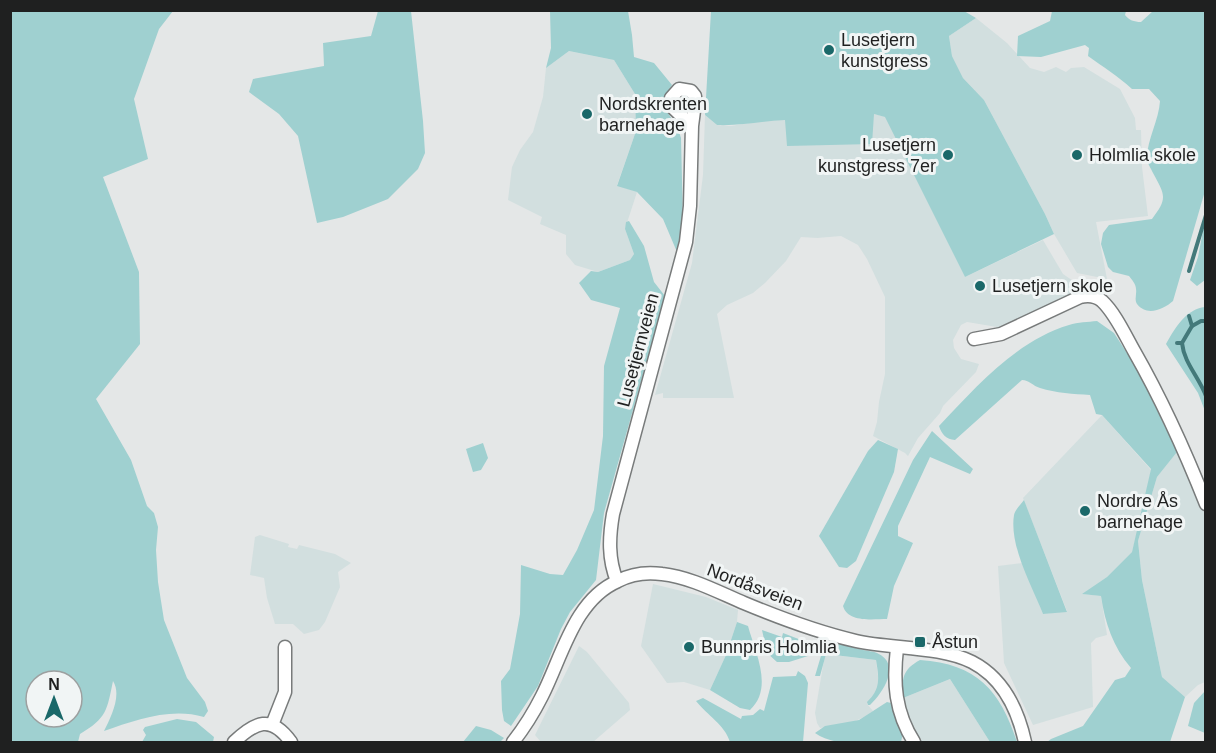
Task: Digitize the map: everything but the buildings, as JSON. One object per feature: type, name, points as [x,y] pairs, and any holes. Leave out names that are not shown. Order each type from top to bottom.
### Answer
[{"type":"street","name":"Lusetjernveien","points":[[617,581],[611,559],[611,525],[686,242],[691,196],[692,126]]},
{"type":"street","points":[[974,339],[1008,331],[1080,297],[1092,296],[1101,300],[1124,333],[1162,403],[1206,504]]},
{"type":"street","name":"Nordåsveien","points":[[513,742],[542,697],[582,612],[600,592],[617,581],[634,575],[651,573],[672,576],[816,630],[855,641],[958,657],[972,662],[993,676],[1013,706],[1025,742]]},
{"type":"street","points":[[272,725],[285,692],[285,647]]},
{"type":"street","points":[[897,648],[894,677],[897,704],[903,723],[914,742]]},
{"type":"street","points":[[234,742],[246,730],[257,725],[272,725],[291,742]]},
{"type":"shaded area","points":[[10,11],[173,11],[159,29],[134,99],[148,159],[103,177],[139,272],[140,344],[96,399],[131,460],[147,506],[154,513],[158,527],[156,550],[158,582],[164,620],[187,678],[205,702],[208,711],[204,717],[179,713],[153,716],[104,731],[116,699],[113,681],[101,718],[80,734],[78,742],[11,742]]},
{"type":"shaded area","points":[[378,11],[411,11],[425,153],[418,169],[388,199],[343,217],[317,223],[298,136],[279,114],[249,92],[253,79],[324,66],[323,43],[371,36]]},
{"type":"shaded area","points":[[550,11],[628,11],[634,57],[654,63],[672,85],[667,93],[665,106],[681,138],[683,222],[677,252],[663,219],[637,192],[617,186],[636,131],[635,94],[614,60],[569,51],[546,68],[551,48]]},
{"type":"shaded area","points":[[711,11],[964,11],[976,18],[949,36],[952,56],[963,78],[984,100],[1054,234],[965,277],[885,117],[874,114],[872,144],[787,146],[785,120],[717,125],[705,115]]},
{"type":"shaded area","points":[[1052,11],[1126,11],[1125,15],[1128,18],[1141,22],[1153,11],[1205,11],[1205,191],[1173,301],[1160,309],[1150,311],[1137,304],[1134,282],[1129,276],[1113,272],[1108,267],[1101,244],[1103,233],[1109,225],[1152,219],[1161,206],[1162,192],[1147,160],[1148,146],[1160,101],[1149,89],[1132,89],[1088,56],[1089,48],[1085,45],[1041,57],[1017,56],[1018,36],[1050,21]]},
{"type":"shaded area","name":"Holmlia skole","points":[[976,18],[1007,43],[1030,68],[1044,72],[1056,67],[1066,72],[1071,68],[1084,67],[1120,89],[1135,118],[1136,130],[1141,130],[1142,167],[1148,216],[1096,222],[1107,279],[1077,273],[984,100],[963,78],[952,56],[949,36]]},
{"type":"shaded area","points":[[569,51],[614,60],[635,94],[636,131],[617,185],[637,192],[625,229],[634,254],[630,260],[598,272],[575,265],[566,254],[566,235],[540,224],[542,217],[508,200],[512,167],[520,150],[533,132],[543,97],[546,68]]},
{"type":"shaded area","name":"Lusetjern skole","points":[[874,114],[886,117],[965,277],[1043,240],[1063,274],[1085,289],[1003,328],[967,322],[961,325],[953,340],[954,348],[961,359],[979,364],[976,372],[943,406],[940,413],[918,438],[908,456],[873,436],[885,374],[885,297],[858,245],[841,236],[801,237],[786,261],[765,283],[753,293],[727,305],[717,314],[734,398],[663,398],[663,393],[655,395],[692,263],[703,175],[705,115],[717,125],[731,126],[760,121]]},
{"type":"shaded area","points":[[1205,220],[1205,280],[1197,286],[1190,280],[1198,257]]},
{"type":"shaded area","points":[[629,221],[644,246],[654,282],[665,296],[604,513],[596,580],[570,612],[538,686],[511,726],[504,721],[501,681],[510,669],[520,614],[521,565],[550,574],[563,575],[577,550],[594,510],[603,436],[604,366],[620,308],[591,300],[579,283],[591,271],[598,272],[630,260],[634,254],[625,229],[626,222]]},
{"type":"shaded area","points":[[1206,307],[1205,411],[1198,393],[1166,344],[1187,315]]},
{"type":"shaded area","points":[[1097,321],[1114,333],[1138,370],[1177,452],[1157,477],[1138,541],[1142,580],[1162,677],[1185,697],[1170,742],[1047,742],[1083,726],[1115,680],[1125,677],[1131,668],[1119,652],[1111,634],[1101,596],[1082,594],[1107,577],[1132,552],[1151,469],[1102,415],[1096,414],[1090,395],[1046,390],[1024,380],[955,440],[945,436],[939,426],[982,381],[1032,342],[1069,325]]},
{"type":"shaded area","points":[[1102,415],[1151,470],[1140,522],[1132,552],[1107,577],[1083,594],[1101,596],[1107,635],[1096,638],[1091,643],[1093,707],[1033,725],[1004,663],[998,566],[1023,563],[1043,614],[1067,611],[1023,498]]},
{"type":"shaded area","points":[[932,431],[973,469],[970,474],[930,457],[898,526],[898,536],[913,543],[894,586],[887,619],[855,618],[843,606],[913,460]]},
{"type":"shaded area","points":[[878,440],[898,449],[894,472],[856,561],[847,568],[839,567],[819,536],[868,451]]},
{"type":"shaded area","points":[[483,443],[488,458],[481,470],[473,472],[466,449]]},
{"type":"shaded area","points":[[1177,452],[1183,459],[1206,518],[1205,682],[1185,697],[1162,677],[1142,580],[1138,541],[1157,477]]},
{"type":"shaded area","points":[[1024,500],[1067,612],[1043,614],[1018,553],[1013,527],[1015,513]]},
{"type":"shaded area","points":[[260,535],[289,544],[288,547],[297,549],[299,545],[335,554],[351,563],[338,572],[340,587],[325,622],[319,630],[304,634],[293,624],[275,624],[264,578],[250,575],[255,537]]},
{"type":"shaded area","points":[[653,584],[706,597],[738,610],[737,622],[726,655],[710,690],[684,682],[667,683],[641,646]]},
{"type":"shaded area","points":[[737,622],[748,626],[761,670],[761,691],[750,710],[740,708],[710,690],[726,655]]},
{"type":"shaded area","points":[[762,630],[782,637],[783,633],[814,645],[808,656],[789,662],[777,662],[767,653]]},
{"type":"shaded area","points":[[826,639],[875,652],[888,664],[888,679],[885,686],[870,705],[867,702],[875,692],[878,683],[876,660],[826,654],[820,676],[815,676]]},
{"type":"shaded area","points":[[579,646],[587,652],[629,703],[630,710],[593,742],[541,742],[535,735]]},
{"type":"shaded area","points":[[825,654],[876,660],[879,684],[877,691],[867,704],[873,711],[853,722],[820,728],[815,713]]},
{"type":"shaded area","points":[[920,660],[957,667],[984,683],[1003,708],[1017,742],[990,742],[950,679],[903,698],[904,675]]},
{"type":"shaded area","points":[[798,671],[805,676],[808,683],[803,742],[730,742],[720,725],[696,701],[703,698],[741,719],[742,716],[753,715],[760,709],[764,711],[773,677],[796,676]]},
{"type":"shaded area","points":[[950,679],[990,742],[921,742],[909,722],[903,698]]},
{"type":"shaded area","points":[[1205,691],[1205,733],[1188,726],[1194,703]]},
{"type":"shaded area","points":[[887,702],[891,703],[903,733],[901,742],[845,743],[824,738],[815,733],[825,726],[859,720]]},
{"type":"shaded area","points":[[177,719],[196,722],[214,737],[213,742],[142,742],[146,735],[143,730],[145,727]]},
{"type":"shaded area","points":[[476,726],[491,730],[504,738],[500,742],[463,742]]},
{"type":"waterway","points":[[1189,271],[1206,215]]},
{"type":"waterway","points":[[1177,343],[1182,343],[1192,326],[1189,316]]},
{"type":"waterway","points":[[1192,326],[1206,321]]},
{"type":"waterway","points":[[1182,343],[1189,364],[1206,396]]},
{"type":"place","name":"Lusetjern kunstgress","points":[[829,50]]},
{"type":"place","name":"Nordskrenten barnehage","points":[[587,114]]},
{"type":"place","name":"Lusetjern kunstgress 7er","points":[[948,155]]},
{"type":"place","name":"Holmlia skole","points":[[1077,155]]},
{"type":"place","name":"Lusetjern skole","points":[[980,286]]},
{"type":"place","name":"Nordre Ås barnehage","points":[[1085,511]]},
{"type":"place","name":"Åstun","points":[[920,642]]},
{"type":"place","name":"Bunnpris Holmlia","points":[[689,647]]}]
